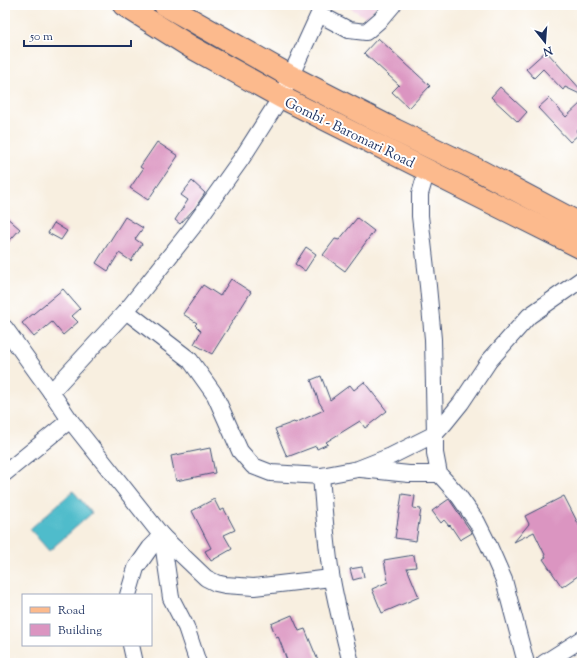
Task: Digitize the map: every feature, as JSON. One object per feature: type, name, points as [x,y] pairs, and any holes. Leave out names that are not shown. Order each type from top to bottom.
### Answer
[{"type":"main road","name":"Gombi - Baromari Road","points":[[124,5],[191,47],[281,97],[582,248]]},
{"type":"main road","name":"Gombi - Baromari Road","points":[[165,5],[290,76],[395,130],[482,172],[582,225]]},
{"type":"street","points":[[51,392],[126,311],[192,228],[242,158],[281,97],[320,14],[349,30],[366,32],[381,19],[393,5]]},
{"type":"street","points":[[427,170],[420,194],[420,216],[433,339],[435,453],[439,474],[458,496],[476,522],[489,546],[504,580],[526,663]]},
{"type":"street","points":[[126,311],[190,360],[215,395],[240,451],[253,466],[271,473],[321,476],[358,469],[392,456],[435,434],[461,403],[489,360],[529,316],[582,279]]},
{"type":"street","points":[[5,328],[70,420],[162,536],[206,578],[220,584],[254,587],[332,578]]},
{"type":"street","points":[[5,472],[70,420]]},
{"type":"street","points":[[358,469],[409,474],[439,474]]},
{"type":"street","points":[[321,476],[326,537],[332,578],[339,616],[352,663]]},
{"type":"street","points":[[128,594],[136,568],[150,548],[162,536]]},
{"type":"street","points":[[162,536],[171,598],[186,626],[198,663]]},
{"type":"street","points":[[544,663],[582,639]]},
{"type":"street","points":[[131,646],[135,663]]},
{"type":"shaded area","points":[[345,5],[377,5],[367,18]]},
{"type":"water","points":[[73,491],[92,513],[49,551],[30,529]]},
{"type":"building","points":[[378,38],[430,86],[409,108],[392,92],[399,85],[364,53]]},
{"type":"building","points":[[546,51],[582,91],[582,95],[565,87],[563,90],[543,69],[534,78],[526,69]]},
{"type":"building","points":[[500,87],[527,112],[518,122],[491,97]]},
{"type":"building","points":[[549,98],[566,117],[582,102],[582,125],[576,131],[579,134],[570,142],[538,108]]},
{"type":"building","points":[[157,142],[178,156],[148,200],[130,188],[143,169],[140,167]]},
{"type":"building","points":[[192,181],[205,193],[195,208],[180,224],[175,220],[188,200],[181,195]]},
{"type":"building","points":[[5,216],[20,229],[5,246]]},
{"type":"building","points":[[125,217],[143,228],[135,239],[142,244],[131,261],[119,253],[108,271],[96,263]]},
{"type":"building","points":[[357,218],[374,231],[345,271],[323,255],[335,239],[339,240]]},
{"type":"building","points":[[54,223],[67,231],[61,240],[48,233]]},
{"type":"building","points":[[306,247],[316,254],[305,271],[295,264]]},
{"type":"building","points":[[231,279],[251,292],[212,354],[194,344],[201,331],[195,325],[197,323],[183,314],[203,285],[220,296]]},
{"type":"building","points":[[63,289],[80,309],[72,316],[78,322],[63,335],[52,322],[34,337],[22,323]]},
{"type":"building","points":[[321,376],[330,400],[350,385],[354,390],[364,382],[387,411],[365,428],[360,421],[326,442],[328,444],[317,449],[316,446],[287,457],[275,429],[294,422],[295,423],[324,410],[319,402],[311,380]]},
{"type":"building","points":[[210,448],[215,473],[176,481],[171,456]]},
{"type":"building","points":[[402,494],[415,496],[413,508],[421,509],[416,541],[395,538]]},
{"type":"building","points":[[564,496],[582,531],[582,573],[562,587],[543,559],[546,557],[534,532],[514,542],[529,524],[525,516]]},
{"type":"building","points":[[214,499],[220,511],[224,509],[235,530],[224,535],[232,549],[211,561],[205,551],[211,548],[192,511]]},
{"type":"building","points":[[449,499],[472,533],[460,540],[450,525],[449,526],[444,520],[441,523],[432,511]]},
{"type":"building","points":[[414,555],[416,567],[407,568],[419,597],[382,613],[372,589],[388,582],[384,560]]},
{"type":"building","points":[[362,567],[364,577],[353,580],[350,569]]},
{"type":"building","points":[[292,615],[299,631],[305,629],[319,663],[288,663],[278,636],[276,637],[271,624]]}]
